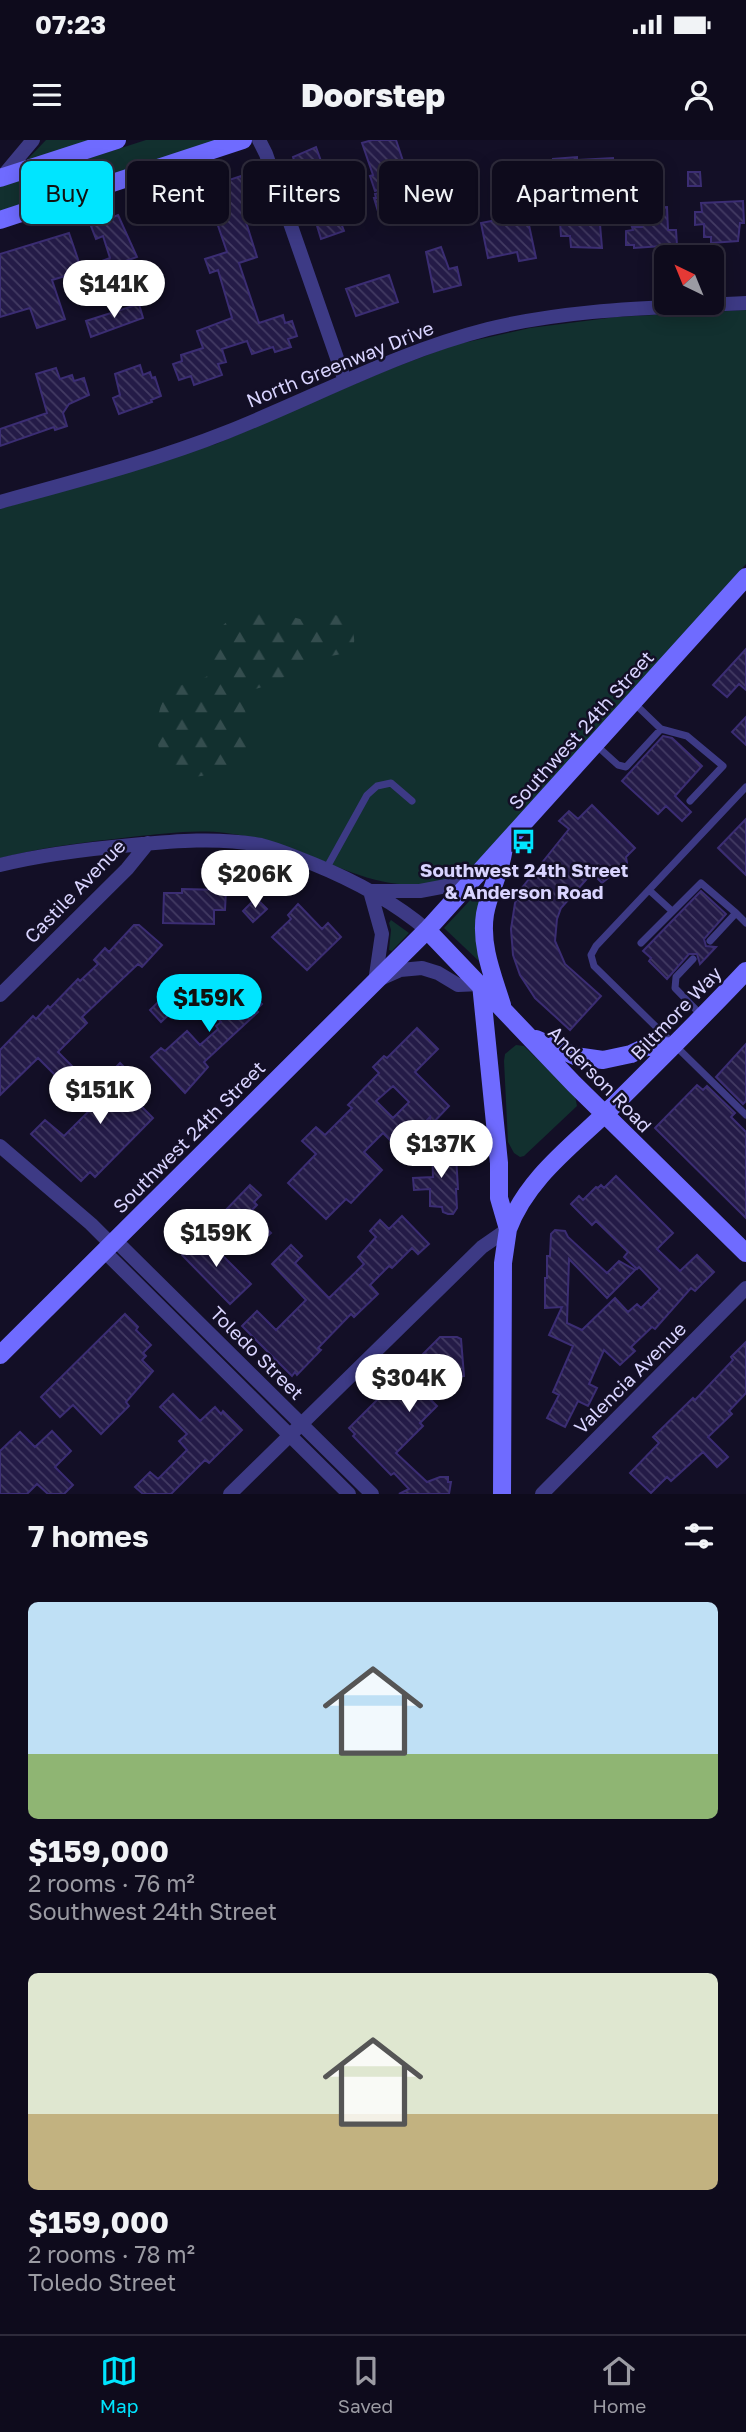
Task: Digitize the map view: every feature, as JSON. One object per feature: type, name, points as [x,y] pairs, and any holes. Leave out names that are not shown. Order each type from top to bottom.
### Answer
[{"type":"street","points":[[1,178],[33,140]]},
{"type":"street","points":[[1,178],[117,140]]},
{"type":"street","points":[[0,220],[243,140]]},
{"type":"street","points":[[258,140],[266,154],[345,381]]},
{"type":"street","name":"North Greenway Drive","points":[[0,502],[187,447],[430,346],[515,323],[592,312],[746,303]]},
{"type":"street","name":"Southwest 24th Street","points":[[0,1355],[427,930],[745,580]]},
{"type":"street","points":[[0,865],[70,850],[148,843],[200,840],[248,843],[278,850],[326,869],[398,907],[427,930]]},
{"type":"street","name":"Castile Avenue","points":[[0,995],[127,869],[148,843]]},
{"type":"street","points":[[503,1009],[486,952],[484,932],[485,914],[502,865],[504,846]]},
{"type":"street","points":[[370,891],[419,891],[472,881]]},
{"type":"street","points":[[370,891],[382,934],[375,982],[411,968],[438,973],[458,985],[481,985],[499,1163],[499,1198],[508,1229],[503,1263],[502,1494]]},
{"type":"street","name":"Anderson Road","points":[[427,930],[605,1114],[746,1253]]},
{"type":"street","name":"Biltmore Way","points":[[508,1229],[528,1189],[746,971]]},
{"type":"street","points":[[528,1036],[575,1056],[593,1059],[613,1059],[646,1046],[673,1046]]},
{"type":"street","name":"Toledo Street","points":[[0,1146],[91,1224],[289,1436],[349,1494]]},
{"type":"street","points":[[230,1494],[482,1247],[508,1229]]},
{"type":"street","name":"Toledo Street","points":[[110,1245],[372,1494]]},
{"type":"street","name":"Valencia Avenue","points":[[542,1494],[746,1289]]},
{"type":"lane","points":[[634,703],[661,729],[687,736],[723,766],[691,801]]},
{"type":"lane","points":[[596,744],[618,765],[626,766],[630,765],[661,729]]},
{"type":"lane","points":[[326,869],[367,795],[376,786],[391,783],[412,801]]},
{"type":"lane","points":[[746,787],[596,946],[591,956],[594,966],[746,1115]]},
{"type":"lane","points":[[641,943],[701,883],[746,923]]},
{"type":"lane","points":[[649,890],[672,911]]},
{"type":"lane","points":[[710,941],[736,913]]},
{"type":"lane","points":[[694,959],[676,977],[675,988],[703,1016]]},
{"type":"green space","points":[[46,140],[99,140],[38,161],[26,161]]},
{"type":"green space","points":[[146,140],[219,140],[156,161],[127,161],[127,171],[113,175],[113,161],[81,161]]},
{"type":"green space","points":[[21,180],[21,206],[0,213],[0,187]]},
{"type":"green space","points":[[746,310],[746,564],[478,863],[445,880],[405,885],[367,878],[269,841],[214,832],[166,833],[82,843],[0,858],[0,509],[216,444],[385,371],[454,345],[530,328],[616,317],[724,315],[724,311]]},
{"type":"green space","points":[[263,607],[295,618],[309,619],[329,614],[341,617],[353,630],[354,643],[347,653],[309,660],[275,683],[243,693],[251,735],[246,753],[229,766],[203,776],[177,773],[165,762],[158,742],[158,719],[165,698],[175,688],[210,674],[213,641],[229,620],[245,611]]},
{"type":"green space","points":[[491,878],[482,964],[444,928]]},
{"type":"green space","points":[[391,920],[409,933],[392,951],[389,950]]},
{"type":"green space","points":[[516,1045],[524,1046],[575,1096],[577,1106],[520,1157],[514,1153],[508,1142],[504,1061],[505,1054]]},
{"type":"building","points":[[372,140],[396,140],[403,161],[379,161],[379,190],[375,191],[370,176],[373,175],[362,143]]},
{"type":"building","points":[[316,147],[321,161],[294,161],[293,157]]},
{"type":"building","points":[[613,158],[613,161],[553,161]]},
{"type":"building","points":[[688,172],[700,172],[701,186],[688,186]]},
{"type":"building","points":[[241,176],[243,182],[243,224],[247,224],[257,257],[239,263],[259,323],[283,315],[285,323],[292,321],[297,336],[288,339],[291,347],[275,352],[273,347],[252,354],[247,341],[222,349],[226,362],[218,364],[222,375],[194,385],[191,376],[179,380],[173,364],[182,361],[181,355],[203,348],[197,331],[232,318],[218,270],[210,273],[205,259],[227,252],[217,224],[229,224],[229,180]]},
{"type":"building","points":[[379,193],[379,215],[374,198],[375,194]]},
{"type":"building","points":[[743,201],[744,223],[740,223],[738,241],[711,243],[711,237],[704,237],[704,224],[695,225],[695,212],[702,212],[701,203]]},
{"type":"building","points":[[663,207],[667,207],[668,230],[676,230],[677,245],[634,248],[634,245],[626,245],[626,231],[633,230],[632,227],[663,224]]},
{"type":"building","points":[[118,215],[137,257],[123,262],[125,269],[114,273],[115,278],[98,284],[91,265],[110,258],[103,236],[96,239],[91,226],[113,224],[113,217]]},
{"type":"building","points":[[492,221],[492,224],[529,224],[536,258],[519,261],[517,252],[488,258],[481,223]]},
{"type":"building","points":[[316,224],[341,224],[344,231],[321,239]]},
{"type":"building","points":[[560,224],[600,224],[602,248],[571,247],[570,236],[561,236]]},
{"type":"building","points":[[69,233],[82,271],[52,280],[65,319],[37,328],[30,308],[0,317],[0,254]]},
{"type":"building","points":[[441,247],[449,269],[457,267],[461,285],[434,292],[426,252]]},
{"type":"building","points":[[389,275],[398,302],[356,316],[346,289]]},
{"type":"building","points":[[139,304],[143,318],[91,337],[86,321]]},
{"type":"building","points":[[140,365],[143,375],[150,372],[152,378],[155,377],[161,396],[119,414],[113,398],[120,395],[115,374]]},
{"type":"building","points":[[56,368],[60,379],[72,375],[74,381],[84,378],[89,395],[69,404],[63,413],[67,426],[55,430],[54,427],[0,446],[0,429],[47,413],[36,374]]},
{"type":"building","points":[[746,649],[746,690],[739,684],[727,697],[713,685]]},
{"type":"building","points":[[746,717],[746,745],[732,732]]},
{"type":"building","points":[[663,736],[672,738],[702,766],[675,796],[691,812],[682,821],[666,806],[658,814],[622,781]]},
{"type":"building","points":[[592,805],[635,848],[626,857],[627,863],[602,883],[592,873],[561,908],[557,919],[555,941],[565,964],[601,996],[570,1030],[535,998],[520,975],[513,955],[511,929],[515,903],[521,889],[569,829],[559,821],[569,811],[578,819]]},
{"type":"building","points":[[746,819],[746,875],[718,848]]},
{"type":"building","points":[[182,889],[226,890],[225,910],[214,910],[214,924],[163,923],[164,893],[182,893]]},
{"type":"building","points":[[701,891],[726,914],[704,939],[706,946],[716,947],[700,964],[697,954],[689,954],[667,979],[643,951]]},
{"type":"building","points":[[256,898],[267,909],[253,922],[243,911]]},
{"type":"building","points":[[298,904],[322,929],[328,923],[341,937],[307,970],[272,937],[291,919],[288,915]]},
{"type":"building","points":[[134,925],[139,925],[162,945],[142,967],[138,964],[82,1017],[87,1023],[58,1052],[75,1069],[74,1073],[63,1083],[38,1058],[0,1095],[0,1050],[33,1016],[36,1019],[78,979],[80,981],[98,964],[94,960],[105,948],[109,952]]},
{"type":"building","points":[[185,976],[197,988],[161,1022],[150,1010]]},
{"type":"building","points":[[226,976],[236,986],[240,982],[262,1004],[256,1010],[258,1012],[204,1062],[208,1067],[185,1093],[151,1057],[161,1048],[165,1051],[187,1031],[200,1045],[218,1029],[216,1026],[221,1022],[201,1001]]},
{"type":"building","points":[[417,1028],[438,1049],[415,1072],[449,1106],[431,1125],[430,1117],[399,1149],[383,1133],[364,1152],[382,1170],[351,1203],[346,1199],[326,1219],[288,1183],[316,1154],[302,1141],[316,1127],[325,1135],[352,1108],[348,1105],[379,1073],[373,1067],[384,1056],[387,1058]],"holes":[[[393,1086],[409,1102],[393,1118],[376,1101]]]},
{"type":"building","points":[[746,1044],[746,1101],[743,1104],[716,1077]]},
{"type":"building","points":[[120,1063],[150,1093],[139,1104],[153,1118],[95,1177],[90,1172],[81,1181],[31,1134],[45,1120],[64,1136],[96,1104],[88,1096]]},
{"type":"building","points":[[697,1085],[703,1090],[707,1086],[735,1113],[731,1117],[746,1132],[746,1218],[655,1128]]},
{"type":"building","points":[[448,1142],[448,1155],[456,1155],[458,1189],[457,1208],[453,1214],[443,1212],[442,1207],[430,1206],[430,1189],[414,1190],[413,1178],[433,1177],[432,1143]]},
{"type":"building","points":[[616,1176],[673,1233],[657,1249],[680,1271],[697,1255],[714,1272],[695,1291],[691,1288],[655,1329],[652,1327],[631,1347],[635,1351],[620,1365],[604,1350],[589,1384],[597,1388],[588,1406],[578,1401],[565,1427],[547,1418],[559,1395],[553,1392],[573,1346],[549,1335],[562,1307],[545,1308],[545,1278],[551,1234],[555,1230],[565,1231],[568,1237],[607,1273],[619,1261],[635,1270],[607,1298],[569,1259],[567,1323],[582,1330],[615,1298],[628,1312],[637,1304],[641,1308],[660,1289],[639,1267],[637,1269],[624,1257],[628,1252],[596,1221],[592,1225],[571,1204],[579,1196],[583,1200],[596,1187],[601,1185],[604,1188]]},
{"type":"building","points":[[250,1185],[261,1195],[250,1212],[271,1233],[261,1242],[239,1221],[234,1226],[222,1214]]},
{"type":"building","points":[[402,1216],[429,1244],[418,1254],[412,1248],[392,1268],[389,1266],[370,1285],[378,1294],[354,1317],[351,1314],[318,1348],[321,1350],[297,1375],[295,1372],[292,1376],[242,1326],[257,1311],[276,1330],[306,1300],[272,1264],[291,1245],[302,1256],[295,1263],[329,1298],[364,1264],[358,1257],[376,1237],[370,1231],[380,1220],[389,1229]]},
{"type":"building","points":[[205,1233],[218,1247],[216,1249],[251,1284],[230,1304],[182,1255]]},
{"type":"building","points":[[125,1314],[151,1345],[143,1353],[146,1356],[142,1360],[153,1371],[126,1402],[129,1406],[101,1434],[73,1405],[60,1417],[41,1397]]},
{"type":"building","points":[[440,1337],[461,1339],[464,1376],[426,1377],[437,1388],[430,1399],[437,1406],[420,1423],[423,1426],[396,1453],[427,1482],[448,1477],[448,1482],[451,1482],[449,1494],[399,1494],[409,1489],[394,1473],[391,1475],[353,1436],[355,1434],[349,1428]]},
{"type":"building","points":[[746,1342],[746,1393],[729,1411],[732,1414],[708,1437],[728,1457],[717,1467],[703,1452],[671,1481],[667,1477],[651,1493],[630,1473],[659,1443],[653,1437],[693,1398],[695,1400],[733,1360],[731,1357]]},
{"type":"building","points":[[173,1394],[200,1421],[215,1407],[221,1414],[223,1411],[242,1430],[209,1463],[205,1460],[171,1494],[143,1494],[135,1487],[150,1472],[158,1479],[187,1450],[179,1441],[187,1434],[160,1407]]},
{"type":"building","points":[[52,1431],[71,1451],[55,1467],[73,1485],[64,1494],[48,1494],[37,1484],[27,1494],[0,1494],[0,1451],[20,1432],[35,1447]]},
{"type":"place","name":"Southwest 24th Street & Anderson Road","points":[[524,842]]}]
